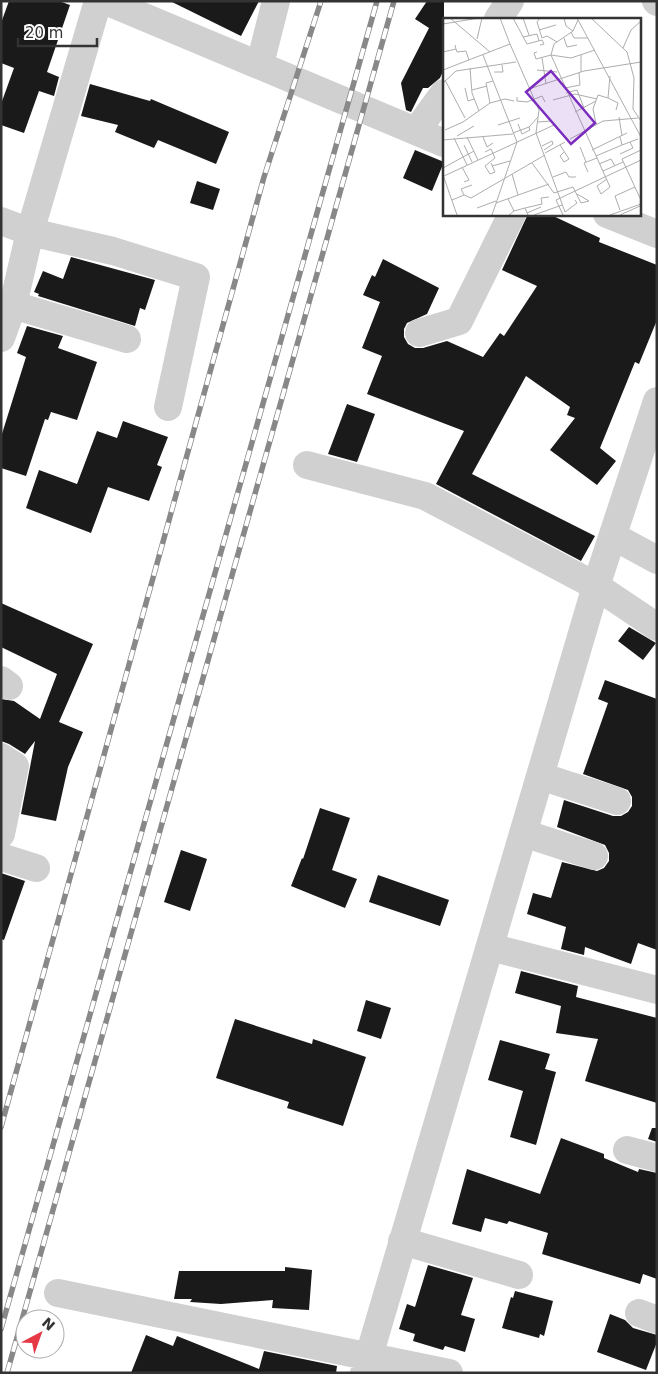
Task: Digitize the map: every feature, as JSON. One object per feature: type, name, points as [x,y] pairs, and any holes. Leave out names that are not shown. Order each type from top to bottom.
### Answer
[{"type":"street","points":[[1,338],[13,305],[30,232],[98,1]]},
{"type":"street","points":[[106,1],[260,64],[287,79],[417,130],[443,143]]},
{"type":"street","points":[[260,64],[276,1]]},
{"type":"street","points":[[499,18],[510,1]]},
{"type":"street","points":[[417,130],[443,94]]},
{"type":"street","points":[[419,334],[459,321],[512,215]]},
{"type":"street","points":[[610,215],[657,234]]},
{"type":"street","points":[[1,221],[30,232],[113,251],[196,277],[168,406]]},
{"type":"street","points":[[13,305],[127,339]]},
{"type":"street","points":[[366,1364],[596,586],[613,536],[650,450],[657,401]]},
{"type":"street","points":[[307,465],[425,496],[596,586],[657,627]]},
{"type":"street","points":[[613,536],[657,560]]},
{"type":"street","points":[[1,756],[15,766],[1,834]]},
{"type":"street","points":[[540,776],[617,801]]},
{"type":"street","points":[[523,833],[594,856]]},
{"type":"street","points":[[1,857],[36,868]]},
{"type":"street","points":[[490,947],[657,990]]},
{"type":"street","points":[[627,1150],[657,1158]]},
{"type":"street","points":[[402,1241],[519,1275]]},
{"type":"street","points":[[58,1293],[366,1364],[449,1373]]},
{"type":"building","points":[[9,1],[59,1],[70,5],[47,72],[59,77],[54,96],[39,91],[24,133],[1,125],[1,104],[14,68],[1,63],[1,23]]},
{"type":"building","points":[[170,1],[259,1],[241,36]]},
{"type":"building","points":[[427,1],[444,1],[443,71],[440,78],[428,88],[423,88],[411,112],[406,110],[401,83],[429,28],[415,19]]},
{"type":"building","points":[[90,84],[150,101],[151,99],[229,132],[216,164],[158,140],[154,148],[115,132],[118,125],[81,116]]},
{"type":"building","points":[[415,150],[443,162],[432,191],[403,178]]},
{"type":"building","points":[[197,181],[220,189],[213,210],[190,203]]},
{"type":"building","points":[[528,215],[551,215],[600,238],[599,242],[657,265],[657,320],[639,364],[635,362],[600,448],[616,461],[597,485],[550,450],[575,418],[567,415],[570,407],[526,376],[472,474],[595,536],[581,561],[436,484],[464,431],[367,394],[382,356],[362,348],[380,302],[363,295],[372,275],[375,277],[383,259],[439,288],[427,314],[407,323],[404,329],[404,337],[408,344],[415,348],[423,348],[447,341],[483,357],[500,333],[504,336],[537,286],[502,270]]},
{"type":"building","points":[[71,257],[155,280],[145,310],[140,308],[135,326],[38,296],[39,294],[34,292],[43,271],[63,279]]},
{"type":"building","points":[[27,326],[63,336],[58,348],[97,362],[77,420],[51,412],[48,420],[45,419],[26,476],[1,468],[1,437],[26,357],[17,353]]},
{"type":"building","points":[[347,404],[375,414],[357,462],[328,454]]},
{"type":"building","points":[[123,421],[168,437],[157,465],[162,467],[149,501],[108,487],[91,533],[26,508],[39,470],[77,484],[97,431],[117,438]]},
{"type":"building","points":[[1,603],[93,644],[59,722],[83,732],[68,767],[56,821],[21,814],[35,741],[25,754],[1,741],[1,699],[14,701],[40,719],[57,674],[1,647]]},
{"type":"building","points":[[629,627],[656,643],[643,660],[618,641]]},
{"type":"building","points":[[605,680],[657,699],[657,950],[638,943],[631,964],[585,947],[584,955],[561,949],[566,927],[527,914],[533,893],[551,898],[562,862],[597,871],[604,868],[609,861],[609,853],[605,845],[557,827],[564,800],[613,816],[621,816],[628,812],[632,806],[632,797],[628,790],[583,774],[608,703],[598,699]]},
{"type":"building","points":[[320,808],[350,818],[332,870],[357,879],[345,908],[291,886],[303,859]]},
{"type":"building","points":[[181,850],[207,859],[190,911],[164,902]]},
{"type":"building","points":[[1,873],[25,881],[4,940],[1,939]]},
{"type":"building","points":[[378,875],[449,900],[440,926],[369,902]]},
{"type":"building","points":[[521,971],[578,986],[576,997],[657,1018],[657,1103],[585,1081],[598,1039],[556,1033],[561,1006],[515,993]]},
{"type":"building","points":[[366,1000],[391,1008],[381,1039],[357,1031]]},
{"type":"building","points":[[235,1019],[312,1044],[313,1039],[366,1057],[343,1126],[287,1108],[289,1102],[216,1078]]},
{"type":"building","points":[[500,1040],[550,1054],[545,1069],[556,1072],[536,1145],[510,1137],[523,1091],[488,1080]]},
{"type":"building","points":[[652,1128],[657,1128],[657,1142],[648,1139]]},
{"type":"building","points":[[561,1138],[604,1154],[604,1158],[638,1172],[639,1169],[657,1173],[657,1279],[643,1274],[640,1284],[542,1254],[548,1233],[509,1221],[507,1224],[485,1218],[481,1232],[452,1224],[467,1169],[540,1194]]},
{"type":"building","points":[[428,1265],[473,1278],[461,1315],[475,1319],[465,1352],[445,1346],[443,1350],[413,1341],[415,1334],[399,1329],[407,1304],[415,1307]]},
{"type":"building","points":[[285,1267],[312,1270],[309,1310],[272,1308],[273,1300],[221,1304],[190,1302],[192,1299],[174,1299],[179,1271],[285,1271]]},
{"type":"building","points":[[515,1291],[553,1301],[544,1336],[540,1334],[539,1338],[502,1328],[511,1297],[513,1298]]},
{"type":"building","points":[[610,1314],[625,1320],[633,1328],[657,1335],[657,1342],[646,1370],[597,1352]]},
{"type":"building","points":[[146,1335],[173,1346],[177,1336],[259,1369],[264,1351],[337,1366],[336,1373],[131,1373]]},
{"type":"railway","points":[[1,1127],[264,177],[321,1]]},
{"type":"railway","points":[[1,1329],[377,1]]},
{"type":"railway","points":[[7,1373],[394,1]]}]
